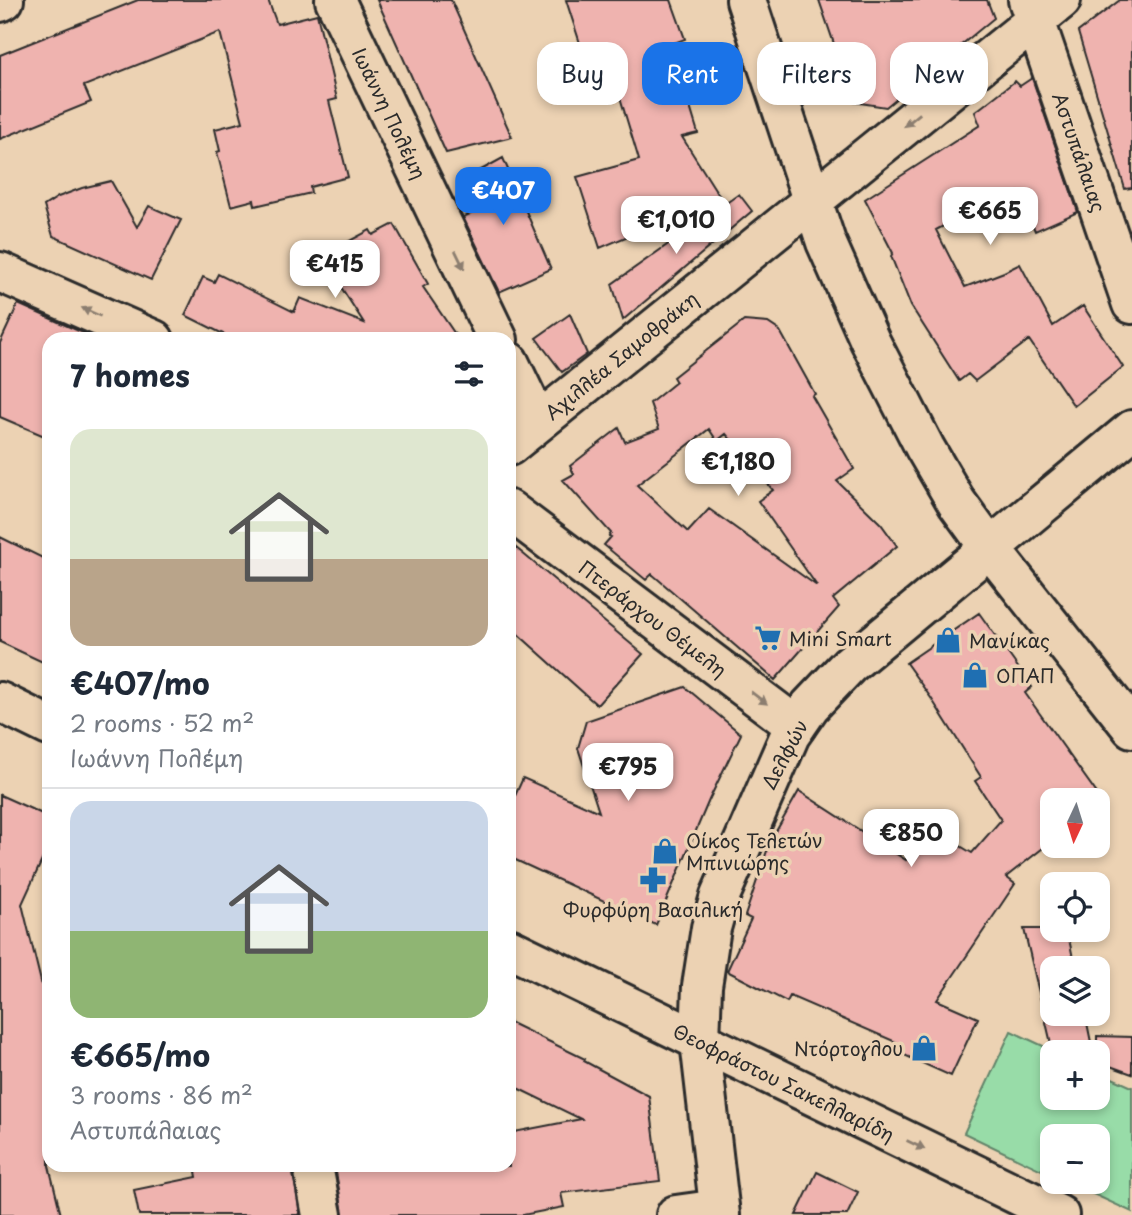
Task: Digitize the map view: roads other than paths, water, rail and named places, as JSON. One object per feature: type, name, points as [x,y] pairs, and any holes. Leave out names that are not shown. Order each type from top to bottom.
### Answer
[{"type":"street","name":"Ιωάννη Πολέμη","points":[[335,0],[494,332]]},
{"type":"street","points":[[746,0],[812,201],[847,293],[925,448],[957,503],[989,547],[1132,729]]},
{"type":"street","name":"Αχιλλέα Σαμοθράκη","points":[[516,440],[812,201],[1041,7]]},
{"type":"street","name":"Αστυπάλαιας","points":[[1041,7],[1132,304]]},
{"type":"street","points":[[0,272],[136,332]]},
{"type":"street","points":[[516,376],[538,422]]},
{"type":"street","name":"Δελφών","points":[[720,1212],[700,1041],[702,986],[714,916],[751,822],[796,726],[822,692],[849,665],[1132,430]]},
{"type":"street","name":"Πτεράρχου Θέμελη","points":[[516,515],[796,726]]},
{"type":"street","points":[[0,702],[42,723]]},
{"type":"street","name":"Θεοφράστου Σακελλαρίδη","points":[[516,951],[1059,1215]]},
{"type":"street","points":[[314,1172],[322,1215]]},
{"type":"street","points":[[676,1215],[720,1212]]},
{"type":"place","name":"Mini Smart","points":[[768,638]]},
{"type":"place","name":"Μανίκας","points":[[948,640]]},
{"type":"place","name":"ΟΠΑΠ","points":[[975,675]]},
{"type":"place","name":"Οίκος Τελετών Μπινιώρης","points":[[665,851]]},
{"type":"place","name":"Φυρφύρη Βασιλική","points":[[653,880]]},
{"type":"place","name":"Ντόρτογλου","points":[[924,1048]]}]
